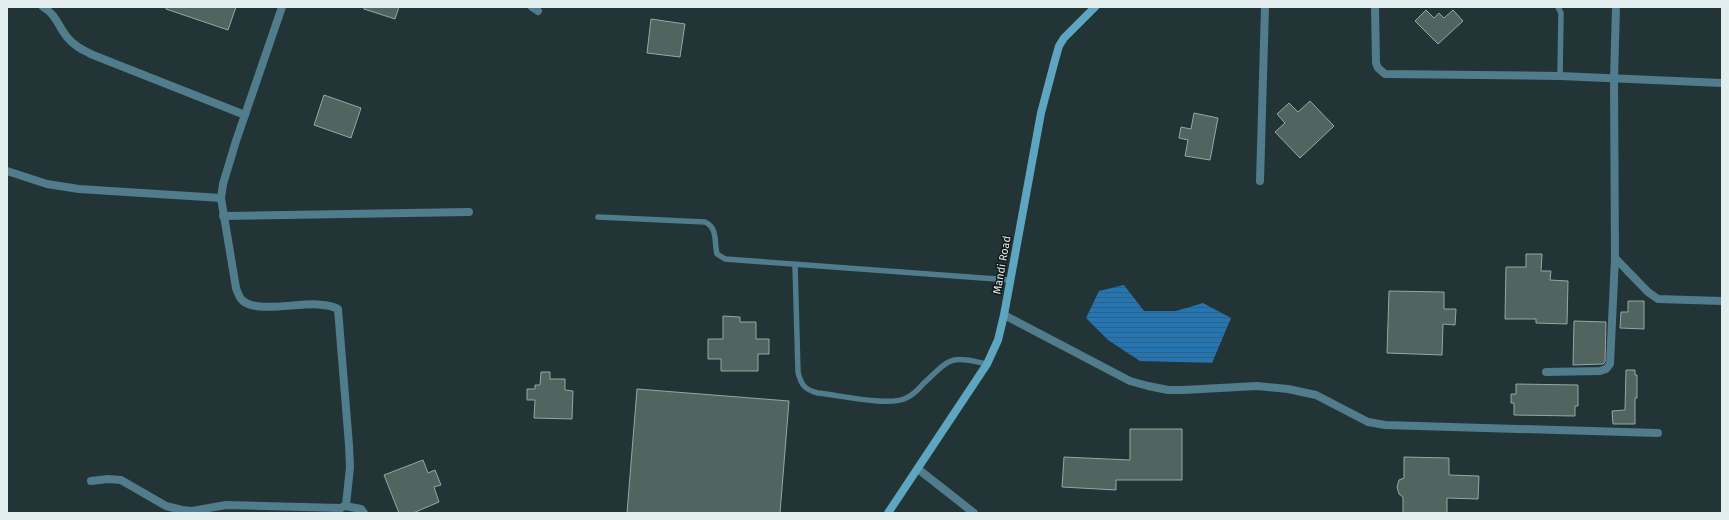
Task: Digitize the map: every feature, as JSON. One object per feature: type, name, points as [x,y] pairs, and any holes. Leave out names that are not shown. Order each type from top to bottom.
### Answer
[{"type":"street","points":[[43,7],[54,16],[66,36],[78,48],[245,115]]},
{"type":"street","points":[[282,7],[223,184],[221,198],[223,216],[236,288],[239,296],[245,303],[261,306],[324,305],[338,309],[350,467],[345,506]]},
{"type":"street","name":"Mandi Road","points":[[888,513],[987,364],[998,340],[1004,315],[1041,113],[1059,46],[1064,38],[1095,7]]},
{"type":"street","points":[[1260,181],[1265,7]]},
{"type":"street","points":[[1375,7],[1376,63],[1378,68],[1383,73],[1560,76],[1722,83]]},
{"type":"street","points":[[1546,372],[1600,371],[1609,367],[1612,350],[1615,258],[1614,79],[1616,7]]},
{"type":"street","points":[[7,171],[47,184],[79,188],[221,198]]},
{"type":"street","points":[[223,216],[469,212]]},
{"type":"street","points":[[1615,258],[1648,292],[1658,299],[1722,301]]},
{"type":"street","points":[[1004,315],[1130,381],[1168,390],[1207,390],[1257,386],[1288,389],[1316,395],[1368,422],[1385,426],[1658,433]]},
{"type":"street","points":[[918,469],[974,513]]},
{"type":"street","points":[[91,481],[108,479],[121,480],[166,506],[182,510],[192,511],[226,505],[333,508],[345,506],[361,509],[364,513]]},
{"type":"lane","points":[[1558,7],[1561,13],[1560,76]]},
{"type":"lane","points":[[598,217],[705,222],[713,228],[717,254],[721,258],[795,265],[1010,280]]},
{"type":"lane","points":[[795,265],[798,372],[803,386],[808,390],[818,393],[896,401],[911,395],[943,365],[951,360],[966,359],[987,364]]},
{"type":"water","points":[[1124,285],[1144,311],[1176,311],[1203,303],[1231,318],[1212,363],[1140,361],[1108,340],[1086,318],[1099,291]]},
{"type":"building","points":[[166,7],[236,7],[228,30],[166,9]]},
{"type":"building","points":[[364,7],[399,7],[395,19],[364,9]]},
{"type":"building","points":[[1426,10],[1434,18],[1439,13],[1444,18],[1453,10],[1463,21],[1438,44],[1415,21]]},
{"type":"building","points":[[651,19],[685,24],[680,57],[647,53]]},
{"type":"building","points":[[324,95],[361,108],[351,138],[314,125]]},
{"type":"building","points":[[1310,101],[1334,126],[1300,158],[1275,132],[1285,123],[1277,114],[1289,103],[1298,112]]},
{"type":"building","points":[[1194,113],[1218,118],[1210,160],[1185,156],[1188,140],[1179,138],[1181,127],[1191,129]]},
{"type":"building","points":[[1526,254],[1542,254],[1541,271],[1551,271],[1550,280],[1568,281],[1567,324],[1536,323],[1536,319],[1505,319],[1506,267],[1526,267]]},
{"type":"building","points":[[1389,291],[1444,292],[1444,309],[1456,309],[1455,325],[1443,324],[1442,355],[1387,353]]},
{"type":"building","points":[[1628,301],[1644,301],[1644,329],[1620,328],[1621,312],[1628,312]]},
{"type":"building","points":[[723,316],[740,317],[740,322],[756,322],[756,339],[769,339],[769,354],[758,354],[758,371],[721,371],[721,359],[708,359],[708,339],[723,339]]},
{"type":"building","points":[[1574,321],[1606,322],[1605,362],[1603,364],[1573,365]]},
{"type":"building","points":[[1626,370],[1635,370],[1635,375],[1637,375],[1635,424],[1613,424],[1612,411],[1625,410]]},
{"type":"building","points":[[541,372],[550,372],[550,379],[565,379],[565,390],[573,391],[572,419],[534,418],[535,400],[527,400],[527,389],[535,389],[535,385],[540,385]]},
{"type":"building","points":[[1516,384],[1578,385],[1578,406],[1575,406],[1575,416],[1514,415],[1514,403],[1511,403],[1511,394],[1516,394]]},
{"type":"building","points":[[637,389],[789,401],[780,513],[627,513]]},
{"type":"building","points":[[1130,429],[1182,429],[1182,480],[1116,480],[1116,490],[1062,487],[1064,457],[1130,460]]},
{"type":"building","points":[[1404,457],[1449,458],[1449,475],[1479,476],[1478,499],[1447,498],[1447,513],[1403,513],[1403,497],[1399,494],[1397,487],[1399,480],[1404,478]]},
{"type":"building","points":[[423,460],[428,473],[435,470],[441,485],[434,487],[439,502],[413,513],[399,513],[384,475]]}]
